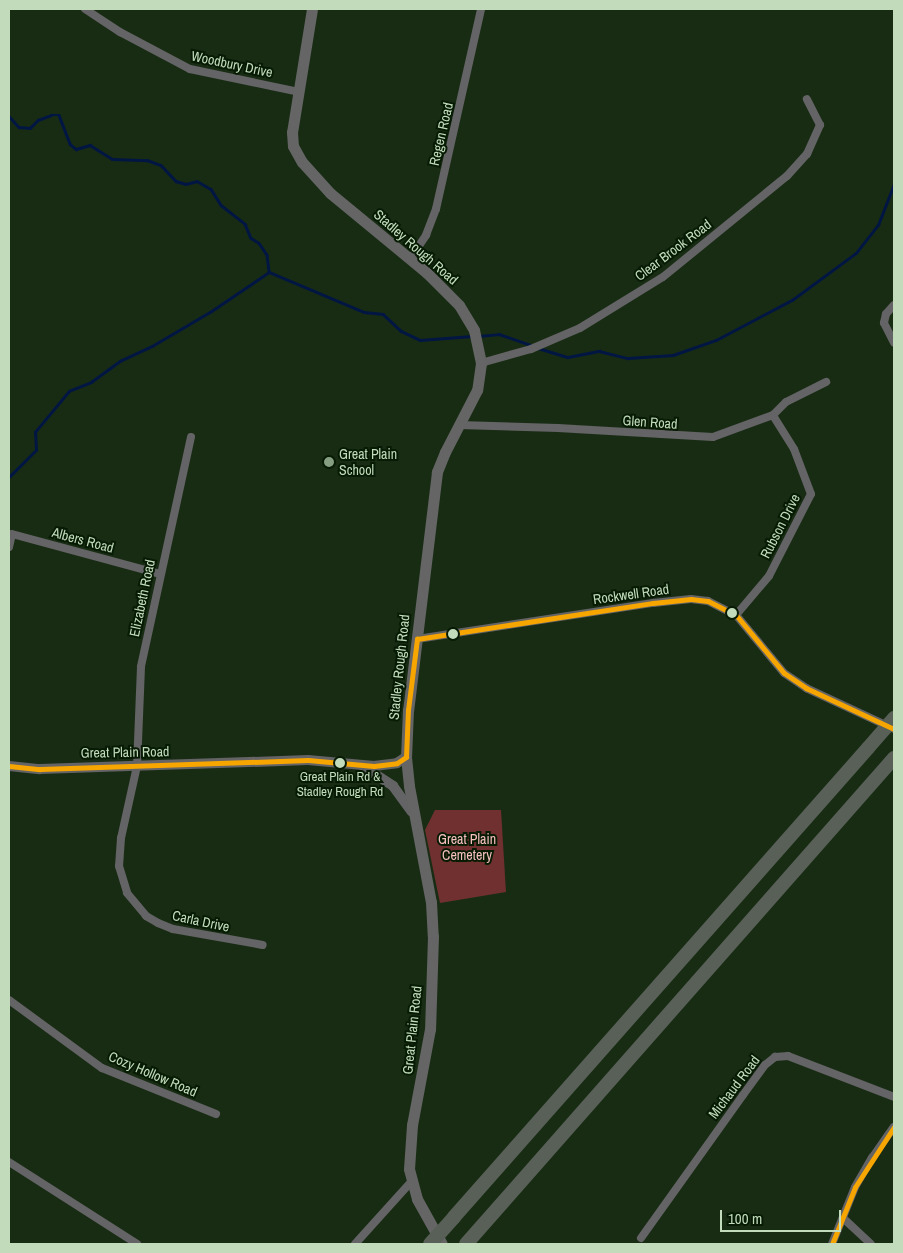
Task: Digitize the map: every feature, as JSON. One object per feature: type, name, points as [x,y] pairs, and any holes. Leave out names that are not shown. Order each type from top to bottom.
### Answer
[{"type":"highway","points":[[430,1244],[894,718]]},
{"type":"highway","points":[[467,1243],[893,760]]},
{"type":"main road","name":"Stadley Rough Road","points":[[312,9],[292,132],[293,146],[302,162],[330,192],[410,259],[452,298],[476,336],[481,363],[477,390],[445,452],[438,472],[408,710],[406,757]]},
{"type":"main road","name":"Great Plain Road","points":[[406,757],[412,812],[431,902],[433,936],[430,1029],[411,1133],[409,1169],[417,1199],[442,1244]]},
{"type":"street","name":"Woodbury Drive","points":[[85,9],[120,32],[190,69],[299,92]]},
{"type":"street","name":"Regen Road","points":[[410,259],[426,235],[436,209],[481,9]]},
{"type":"street","name":"Clear Brook Road","points":[[481,363],[532,349],[580,328],[663,277],[787,176],[807,154],[820,125],[807,99]]},
{"type":"street","points":[[894,305],[886,314],[884,323],[894,343]]},
{"type":"street","name":"Glen Road","points":[[459,426],[558,428],[713,437],[773,415],[786,402],[826,382]]},
{"type":"street","name":"Rubson Drive","points":[[736,615],[769,576],[811,494],[794,449],[773,415]]},
{"type":"street","name":"Elizabeth Road","points":[[137,766],[141,667],[191,437]]},
{"type":"street","name":"Albers Road","points":[[9,547],[12,534],[160,574]]},
{"type":"street","name":"Rockwell Road","points":[[417,639],[691,599],[719,604],[736,615],[784,673],[833,703],[894,729]]},
{"type":"street","name":"Great Plain Road","points":[[9,766],[40,768],[308,760],[374,766],[397,763],[406,757]]},
{"type":"street","name":"Great Plain Road","points":[[361,765],[393,786],[412,812]]},
{"type":"street","name":"Carla Drive","points":[[137,766],[119,853],[121,879],[127,893],[146,916],[173,929],[263,945]]},
{"type":"street","name":"Cozy Hollow Road","points":[[9,1000],[102,1068],[216,1114]]},
{"type":"street","name":"Michaud Road","points":[[641,1238],[749,1087],[775,1057],[788,1056],[894,1097]]},
{"type":"street","points":[[832,1244],[860,1180],[894,1127]]},
{"type":"street","points":[[9,1162],[137,1244]]},
{"type":"street","points":[[356,1244],[411,1182]]},
{"type":"street","points":[[843,1218],[871,1244]]},
{"type":"green space","name":"Great Plain Cemetery","points":[[435,810],[501,810],[506,892],[440,903],[425,830]]},
{"type":"waterway","points":[[9,116],[19,127],[30,128],[38,120],[51,115],[59,115],[70,144],[76,149],[90,145],[112,159],[147,160],[161,165],[176,181],[186,184],[197,181],[211,189],[221,205],[245,224],[251,238],[259,243],[267,255],[269,272]]},
{"type":"waterway","points":[[538,348],[568,357],[599,351],[628,358],[673,355],[716,340],[792,300],[856,253],[878,225],[894,184]]},
{"type":"waterway","points":[[9,477],[36,450],[35,432],[69,391],[91,382],[120,361],[152,346],[210,312],[269,272],[364,312],[383,314],[401,331],[420,340],[472,336]]},
{"type":"waterway","points":[[478,336],[499,334],[533,346]]},
{"type":"transit line","points":[[417,639],[653,603],[691,599],[708,601],[736,615],[784,673],[806,688],[894,729]]},
{"type":"transit line","points":[[406,757],[408,710],[417,639]]},
{"type":"transit line","points":[[9,766],[40,769],[308,760],[374,766],[397,763],[406,757]]},
{"type":"transit line","points":[[832,1244],[855,1187],[894,1127]]},
{"type":"place","name":"Great Plain School","points":[[329,462]]},
{"type":"place","name":"Great Plain Rd & Stadley Rough Rd","points":[[340,763]]}]
